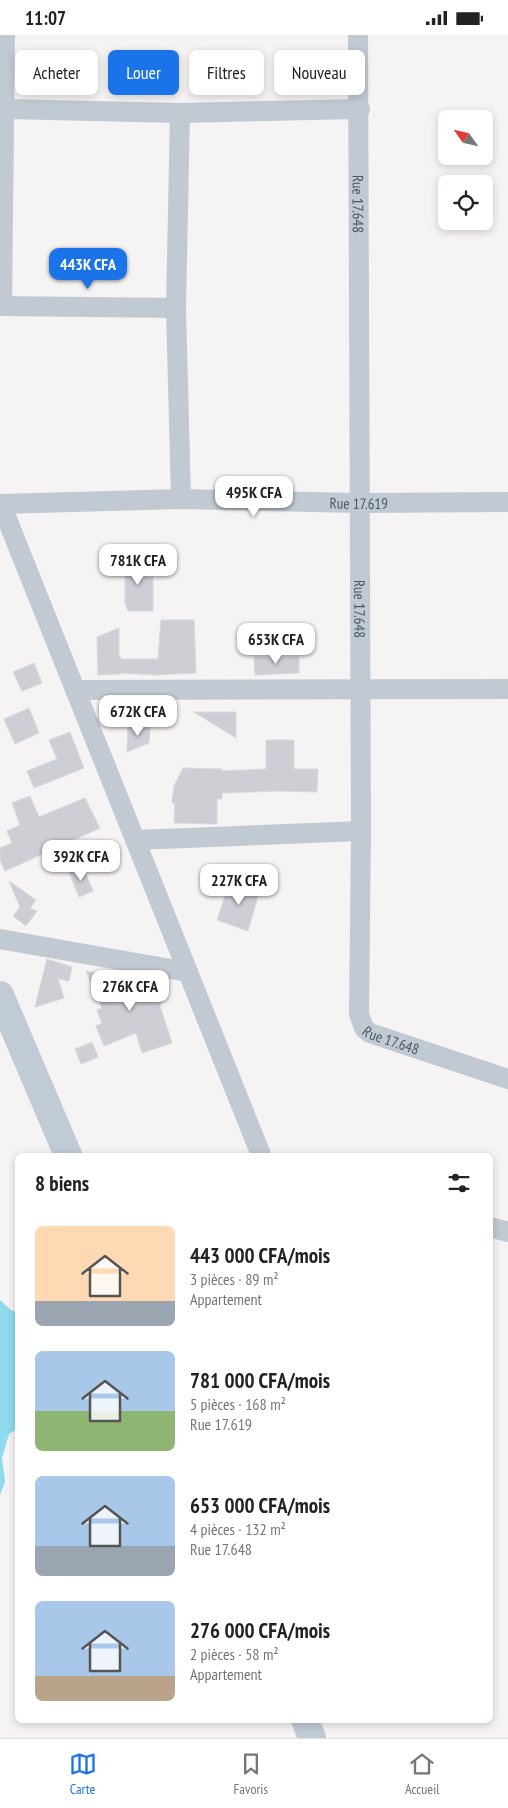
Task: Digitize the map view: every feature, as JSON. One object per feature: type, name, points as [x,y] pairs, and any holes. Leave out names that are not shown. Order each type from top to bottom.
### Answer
[{"type":"street","points":[[5,35],[6,109],[1,306],[176,308]]},
{"type":"street","name":"Rue 17.648","points":[[358,35],[360,109],[359,689],[361,831],[359,1014],[364,1028],[370,1033],[508,1079]]},
{"type":"street","points":[[6,109],[180,113],[360,109]]},
{"type":"street","points":[[180,113],[176,308],[181,499]]},
{"type":"street","name":"Rue 17.619","points":[[1,504],[181,499],[359,503],[508,502]]},
{"type":"street","points":[[1,504],[260,1153]]},
{"type":"street","points":[[75,690],[508,689]]},
{"type":"street","points":[[135,839],[361,831]]},
{"type":"street","points":[[0,939],[188,972]]},
{"type":"street","points":[[0,995],[67,1153]]},
{"type":"street","points":[[493,1228],[508,1233]]},
{"type":"street","points":[[306,1723],[312,1738]]},
{"type":"water","points":[[0,1300],[15,1311],[15,1430],[9,1434],[2,1458],[5,1482],[0,1495]]},
{"type":"building","points":[[125,555],[143,555],[142,577],[153,577],[153,611],[128,611],[125,603]]},
{"type":"building","points":[[161,620],[194,620],[196,673],[155,675],[121,673],[98,675],[97,637],[119,628],[119,657],[121,659],[158,659]]},
{"type":"building","points":[[254,657],[299,657],[299,673],[255,675]]},
{"type":"building","points":[[34,663],[42,683],[22,691],[13,672]]},
{"type":"building","points":[[29,708],[39,733],[15,744],[4,719]]},
{"type":"building","points":[[194,712],[236,712],[236,738]]},
{"type":"building","points":[[128,726],[150,727],[149,743],[127,752]]},
{"type":"building","points":[[70,732],[84,768],[34,788],[27,771],[57,759],[49,740]]},
{"type":"building","points":[[266,740],[294,740],[294,769],[318,769],[317,792],[222,793],[222,799],[217,799],[217,824],[174,823],[175,803],[172,803],[174,786],[183,768],[222,769],[222,771],[266,769]]},
{"type":"building","points":[[30,796],[39,817],[85,798],[100,828],[5,871],[0,860],[0,848],[12,843],[7,831],[20,825],[12,803]]},
{"type":"building","points":[[83,867],[93,891],[79,897],[69,872]]},
{"type":"building","points":[[9,881],[36,900],[30,908],[37,911],[26,926],[13,916],[20,907]]},
{"type":"building","points":[[230,882],[260,889],[248,931],[217,920]]},
{"type":"building","points":[[47,959],[72,967],[69,981],[58,979],[64,998],[35,1007]]},
{"type":"building","points":[[86,971],[113,976],[164,994],[160,1006],[172,1043],[142,1053],[136,1033],[104,1046],[96,1026],[102,1023],[97,1010],[102,1008]]},
{"type":"building","points":[[92,1042],[98,1057],[81,1064],[75,1049]]}]
